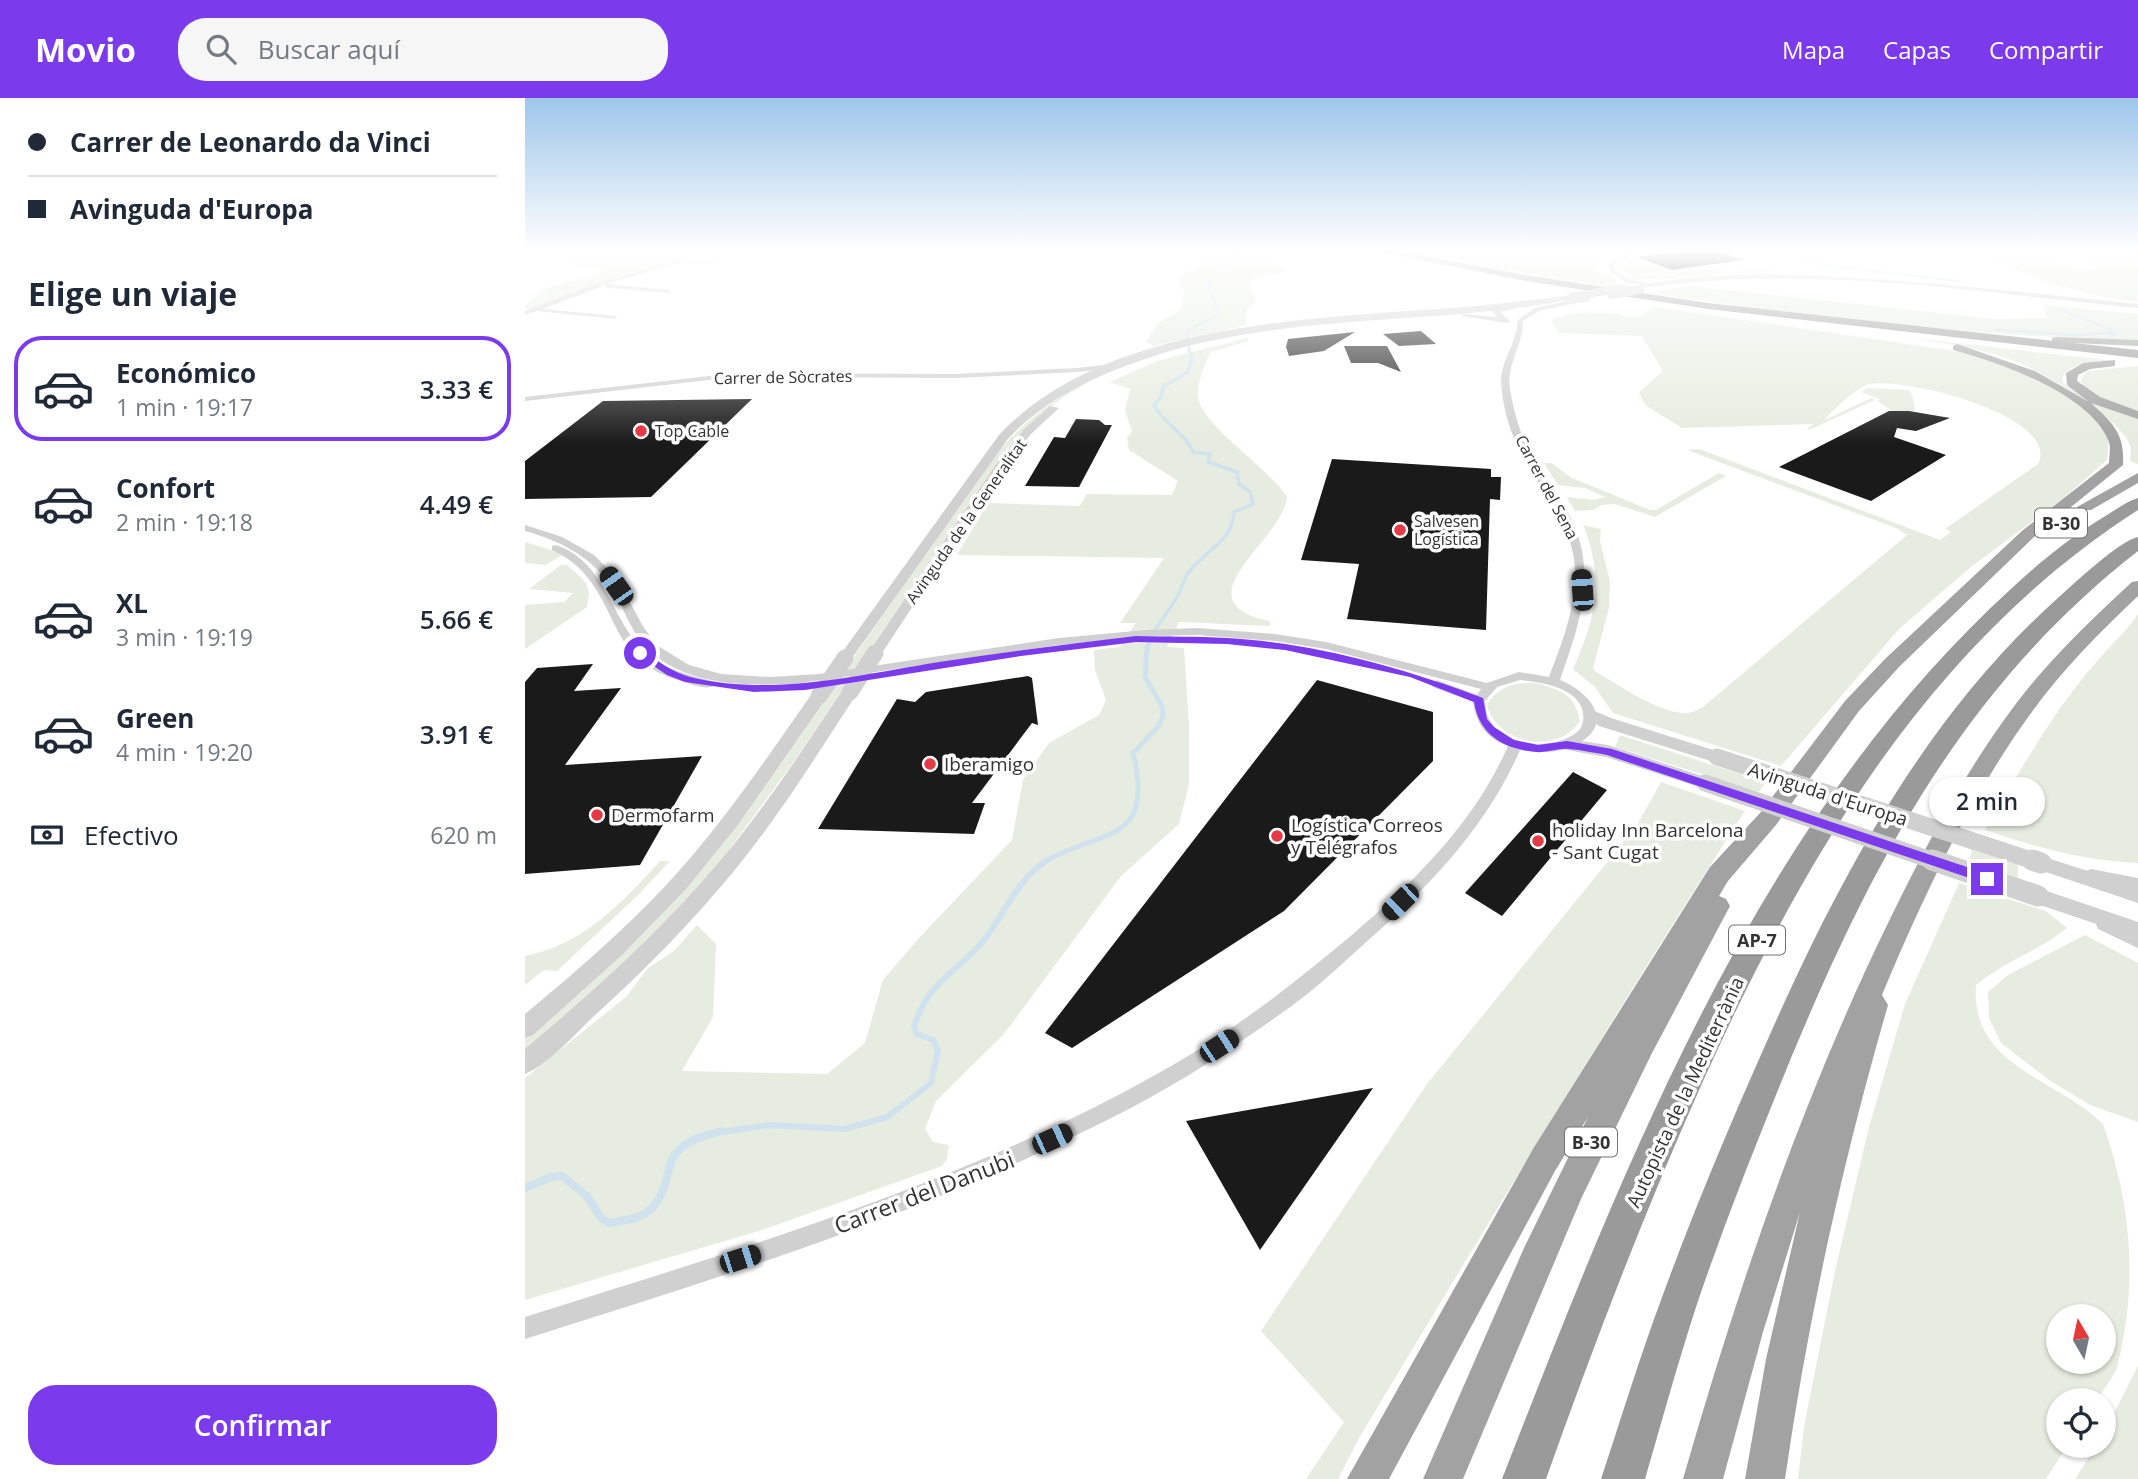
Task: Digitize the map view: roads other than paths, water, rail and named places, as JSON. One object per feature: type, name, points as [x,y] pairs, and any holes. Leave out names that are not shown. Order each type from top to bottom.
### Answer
[{"type":"highway","points":[[1731,314],[1957,348],[2001,359],[2045,379],[2100,417],[2112,429],[2120,444],[2119,458],[2114,469],[2029,533],[1987,574]]},
{"type":"highway","points":[[1748,314],[2138,359]]},
{"type":"highway","points":[[1787,314],[2138,359]]},
{"type":"highway","points":[[1837,321],[2056,340],[2138,343]]},
{"type":"highway","points":[[2138,359],[2078,369],[2073,373],[2071,382],[2083,394],[2095,400],[2138,415]]},
{"type":"highway","name":"B-30","points":[[1443,1479],[1578,1169],[1670,986],[1768,819],[1853,706],[1925,629],[1987,574],[2069,517],[2138,477]]},
{"type":"highway","name":"Autopista de la Mediterrània","points":[[1524,1479],[1576,1338],[1704,1045],[1749,954],[1832,811],[1916,698],[1984,624],[2087,535],[2138,503]]},
{"type":"highway","points":[[1623,1479],[1679,1303],[1730,1168],[1809,977],[1887,829],[1961,720],[2029,638],[2075,592],[2138,542]]},
{"type":"highway","points":[[1703,1479],[1738,1349],[1797,1172],[1847,1036],[1890,943],[1939,845],[1999,743],[2056,668],[2090,629],[2138,586]]},
{"type":"highway","points":[[1367,1479],[1544,1160],[1719,874],[1768,819]]},
{"type":"highway","points":[[1765,1479],[1781,1373],[1812,1232],[1839,1119],[1890,943]]},
{"type":"street","points":[[580,314],[615,318]]},
{"type":"street","name":"Avinguda de la Generalitat","points":[[525,1028],[614,950],[663,902],[725,827],[986,457],[1028,414],[1066,389],[1112,366],[1201,341],[1292,322],[1406,314]]},
{"type":"street","points":[[1499,314],[1521,334]]},
{"type":"street","name":"Avinguda de la Generalitat","points":[[1201,341],[1285,328],[1511,314]]},
{"type":"street","points":[[1464,316],[1514,317],[1524,314]]},
{"type":"street","name":"Carrer del Sena","points":[[1526,314],[1520,321],[1521,334],[1504,376],[1517,434],[1567,517],[1577,539],[1580,558],[1582,590],[1554,680]]},
{"type":"street","name":"Avinguda de la Generalitat","points":[[525,1063],[595,1004],[701,896],[755,830],[995,474],[1043,416],[1112,374],[1171,349]]},
{"type":"street","name":"Carrer de Sòcrates","points":[[525,400],[735,375],[935,376],[1112,366]]},
{"type":"street","points":[[1041,372],[1063,376],[1068,381],[1066,389]]},
{"type":"street","points":[[525,528],[566,542],[599,564],[616,586],[638,629],[661,655],[698,673],[722,678],[773,681],[811,678],[1035,644],[1172,635],[1247,635],[1349,650],[1457,681],[1489,687]]},
{"type":"street","points":[[525,536],[564,551],[588,570],[640,653],[670,673],[707,684],[754,689],[805,687],[1121,638]]},
{"type":"street","points":[[1172,635],[1285,647],[1413,675],[1479,700]]},
{"type":"street","points":[[1519,676],[1554,680],[1577,693],[1591,714],[1586,732],[1567,745],[1538,749],[1516,744],[1490,730],[1482,720],[1479,700],[1489,687],[1503,679],[1519,676]]},
{"type":"street","name":"Avinguda d'Europa","points":[[1591,714],[1605,722],[2138,895]]},
{"type":"street","name":"Carrer del Danubi","points":[[525,1328],[808,1237],[953,1184],[1076,1127],[1183,1069],[1307,985],[1406,897],[1468,824],[1509,763],[1516,744]]},
{"type":"street","name":"Avinguda d'Europa","points":[[1567,745],[1608,751],[2138,930]]},
{"type":"street","name":"Avinguda d'Europa","points":[[2067,871],[2138,884]]},
{"type":"street","name":"Avinguda d'Europa","points":[[2065,905],[2138,941]]},
{"type":"waterway","points":[[1190,353],[1187,331],[1217,314]]},
{"type":"waterway","points":[[2073,314],[2105,327],[2114,334],[2107,339]]},
{"type":"waterway","points":[[1997,330],[2077,335],[2111,333]]},
{"type":"waterway","points":[[1147,649],[1195,564],[1224,538],[1229,531],[1234,512],[1253,504],[1250,492],[1239,484],[1237,472],[1208,462],[1210,454],[1193,452],[1185,439],[1163,418],[1154,405],[1161,397],[1163,387],[1188,372],[1192,357],[1190,353]]},
{"type":"waterway","points":[[1045,862],[1119,830],[1130,819],[1137,804],[1138,783],[1133,753],[1158,727],[1163,716],[1162,706],[1145,677],[1147,647]]},
{"type":"waterway","points":[[715,1133],[769,1125],[845,1129],[887,1117],[931,1083],[938,1050],[933,1040],[917,1034],[914,1026],[920,1010],[944,978],[974,952],[1027,877],[1045,862]]},
{"type":"waterway","points":[[715,1133],[722,1131]]},
{"type":"waterway","points":[[525,1188],[551,1177],[562,1176],[587,1196],[601,1218],[609,1223],[632,1219],[648,1212],[659,1199],[675,1154],[698,1138],[715,1133]]},
{"type":"place","name":"Top Cable","points":[[641,431]]},
{"type":"place","name":"Salvesen Logística","points":[[1400,530]]},
{"type":"place","name":"Iberamigo","points":[[930,764]]},
{"type":"place","name":"Dermofarm","points":[[597,815]]},
{"type":"place","name":"Logística Correos y Telégrafos","points":[[1277,836]]},
{"type":"place","name":"holiday Inn Barcelona - Sant Cugat","points":[[1538,841]]}]
